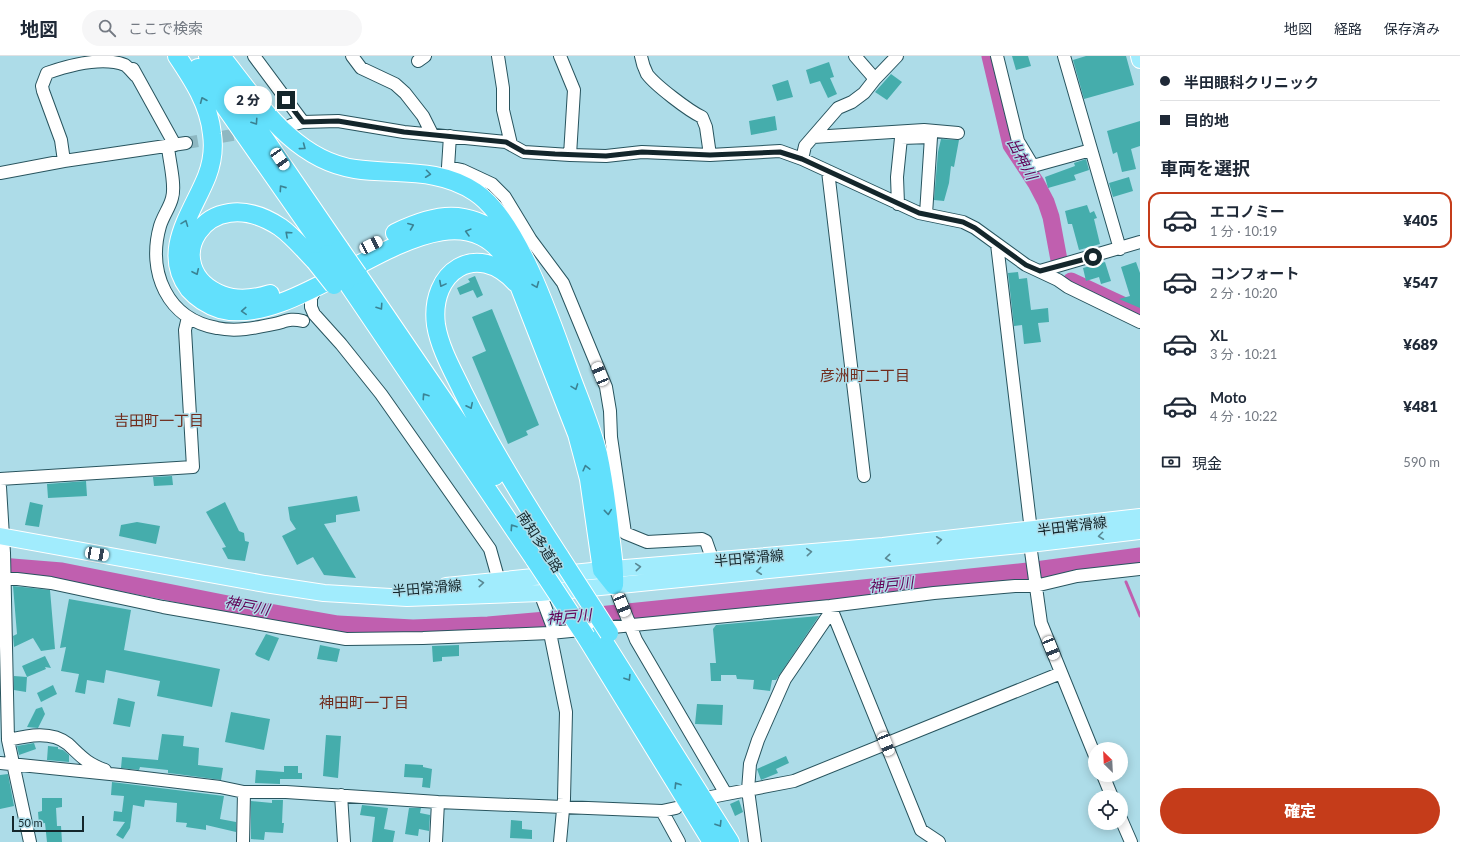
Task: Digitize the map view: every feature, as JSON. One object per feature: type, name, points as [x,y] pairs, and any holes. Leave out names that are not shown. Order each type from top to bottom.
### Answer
[{"type":"highway","points":[[177,56],[197,86],[206,106],[213,134],[211,162],[207,177],[188,215],[178,244],[179,267],[189,288],[205,302],[215,307],[241,312],[281,304],[339,282],[394,246],[421,236],[447,230],[472,233],[495,245],[506,257],[520,288],[548,356],[584,456],[612,580]]},
{"type":"highway","points":[[189,56],[328,255]]},
{"type":"highway","points":[[208,56],[328,255],[339,282]]},
{"type":"highway","points":[[221,56],[264,111],[288,136],[313,155],[348,167],[436,175],[464,185],[486,200],[497,211],[506,224],[527,264],[561,350],[596,447],[603,479],[612,580]]},
{"type":"highway","points":[[328,255],[282,228],[254,215],[239,212],[223,214],[211,218],[203,225],[192,244],[193,266],[197,276],[205,285],[215,292],[239,299],[260,297],[280,291],[397,232],[439,217],[470,218],[485,224],[519,250]]},
{"type":"highway","name":"南知多道路","points":[[328,255],[339,282],[548,559]]},
{"type":"highway","points":[[520,288],[508,275],[496,266],[467,264],[453,270],[444,280],[438,293],[435,308],[436,326],[451,367],[548,559]]},
{"type":"highway","name":"南知多道路","points":[[339,282],[513,502],[548,559],[598,634],[612,652],[730,842]]},
{"type":"highway","name":"南知多道路","points":[[598,634],[712,842]]},
{"type":"main road","points":[[1139,56],[1140,60]]},
{"type":"main road","name":"半田常滑線","points":[[2,537],[265,584],[324,593],[407,598],[542,598],[612,580],[713,561],[1031,544],[1140,517]]},
{"type":"main road","name":"半田常滑線","points":[[358,594],[499,582],[612,580],[1031,544],[1140,531]]},
{"type":"street","points":[[125,56],[176,145],[172,198],[160,226],[156,246],[156,269],[162,287],[171,301],[188,317],[217,328],[242,330],[292,318],[303,321]]},
{"type":"street","points":[[254,56],[303,122]]},
{"type":"street","points":[[352,56],[361,68],[395,84],[405,93],[423,116],[432,134]]},
{"type":"street","points":[[498,56],[503,88],[503,110],[511,144]]},
{"type":"street","points":[[560,56],[574,90],[570,155]]},
{"type":"street","points":[[641,56],[648,75],[690,111],[702,117],[706,127],[710,155]]},
{"type":"street","points":[[855,56],[875,79]]},
{"type":"street","points":[[802,159],[806,146],[838,108],[852,102],[864,93],[897,56]]},
{"type":"street","points":[[997,56],[1018,141],[1033,166],[1091,150]]},
{"type":"street","points":[[1064,56],[1120,250]]},
{"type":"street","points":[[64,161],[61,140],[42,86],[47,73],[77,62],[104,58],[126,65],[136,76]]},
{"type":"street","points":[[291,125],[303,122],[338,121],[404,132],[506,142],[524,152],[570,155],[606,156],[642,152],[710,155],[780,152],[802,159],[898,204],[926,214],[963,222],[975,228],[1026,265],[1058,280],[1068,288],[1140,322]]},
{"type":"street","points":[[813,137],[924,130],[958,133]]},
{"type":"street","points":[[450,136],[448,167],[462,170],[492,184],[505,197],[531,240],[563,283],[606,387],[609,399],[611,437],[625,533],[647,542],[702,539],[706,541],[713,561]]},
{"type":"street","points":[[898,204],[897,176],[900,138],[931,137],[926,214]]},
{"type":"street","points":[[0,172],[176,145]]},
{"type":"street","points":[[828,171],[864,476]]},
{"type":"street","points":[[1040,271],[1120,250],[1140,242]]},
{"type":"street","points":[[997,244],[1035,583],[1041,623],[1089,742]]},
{"type":"street","points":[[339,282],[311,298],[311,307],[314,314],[341,344],[381,394],[486,543],[494,557],[499,582]]},
{"type":"street","points":[[0,479],[193,467],[185,330],[188,317]]},
{"type":"street","points":[[0,487],[4,553],[2,578],[3,697],[8,740],[6,763],[30,842]]},
{"type":"street","points":[[2,578],[50,583],[171,608],[346,639],[423,638],[631,625],[830,606],[964,590],[1015,586],[1077,576],[1140,569]]},
{"type":"street","points":[[612,580],[636,640],[726,794]]},
{"type":"street","points":[[542,598],[553,631],[566,712],[563,806],[560,842]]},
{"type":"street","points":[[830,606],[921,830],[939,842]]},
{"type":"street","points":[[755,842],[748,790],[750,764],[758,740],[785,679],[828,616],[830,606]]},
{"type":"street","points":[[711,797],[794,781],[1061,673]]},
{"type":"street","points":[[8,740],[40,735],[58,739],[68,744],[84,760],[98,768],[120,775]]},
{"type":"street","points":[[6,763],[220,787],[244,792],[662,811],[676,808]]},
{"type":"street","points":[[243,842],[244,792]]},
{"type":"street","points":[[341,796],[344,842]]},
{"type":"street","points":[[436,842],[438,802]]},
{"type":"street","points":[[662,811],[679,842]]},
{"type":"street","points":[[1126,830],[1131,842]]},
{"type":"street","points":[[1134,842],[1140,840]]},
{"type":"building","points":[[1012,56],[1028,56],[1031,66],[1016,70]]},
{"type":"building","points":[[1086,56],[1126,56],[1134,85],[1084,99],[1073,60]]},
{"type":"building","points":[[829,62],[834,77],[830,78],[837,94],[828,98],[820,81],[810,84],[806,70]]},
{"type":"building","points":[[891,74],[902,82],[887,100],[875,92]]},
{"type":"building","points":[[788,80],[793,97],[777,101],[772,85]]},
{"type":"building","points":[[775,116],[777,130],[751,135],[749,121]]},
{"type":"building","points":[[1140,121],[1140,146],[1131,149],[1136,169],[1122,172],[1117,152],[1113,154],[1107,131]]},
{"type":"building","points":[[941,139],[959,140],[954,167],[951,166],[949,183],[944,201],[934,200],[938,152]]},
{"type":"building","points":[[1086,159],[1089,170],[1074,175],[1076,180],[1048,188],[1045,177],[1075,166],[1074,163]]},
{"type":"building","points":[[1129,177],[1133,191],[1113,197],[1109,183]]},
{"type":"building","points":[[1087,205],[1090,213],[1094,211],[1097,218],[1094,219],[1100,244],[1079,250],[1072,224],[1068,224],[1065,211]]},
{"type":"building","points":[[1105,262],[1111,281],[1101,284],[1099,277],[1086,281],[1083,268]]},
{"type":"building","points":[[1136,262],[1140,273],[1140,308],[1119,299],[1130,296],[1121,267]]},
{"type":"building","points":[[1018,272],[1019,279],[1027,278],[1031,310],[1048,308],[1049,322],[1038,323],[1041,342],[1024,344],[1022,325],[1014,326],[1008,273]]},
{"type":"building","points":[[475,276],[483,295],[477,298],[473,290],[460,295],[457,288],[470,282],[468,279]]},
{"type":"building","points":[[492,309],[539,425],[526,431],[528,435],[508,444],[472,357],[486,351],[472,317]]},
{"type":"building","points":[[172,476],[173,485],[154,486],[153,477]]},
{"type":"building","points":[[86,481],[87,496],[48,498],[47,484]]},
{"type":"building","points":[[357,496],[360,511],[336,515],[336,522],[324,524],[356,578],[324,575],[313,557],[297,565],[282,536],[296,529],[290,520],[288,507]]},
{"type":"building","points":[[30,502],[43,505],[39,527],[25,525]]},
{"type":"building","points":[[225,502],[239,531],[244,533],[245,541],[249,542],[245,561],[228,559],[222,548],[226,547],[206,512]]},
{"type":"building","points":[[137,522],[160,526],[156,544],[119,536],[121,525]]},
{"type":"building","points":[[13,586],[50,590],[55,649],[41,651],[33,638],[14,647],[13,636],[17,634]]},
{"type":"building","points":[[69,599],[131,610],[124,650],[220,669],[212,707],[157,696],[160,681],[106,670],[104,683],[87,680],[85,694],[75,692],[79,674],[61,671],[66,647],[60,648]]},
{"type":"building","points":[[819,616],[776,680],[772,680],[770,691],[753,689],[754,680],[737,679],[736,675],[721,675],[721,681],[711,681],[710,663],[716,663],[713,629],[716,625]]},
{"type":"building","points":[[266,634],[279,638],[269,661],[255,654]]},
{"type":"building","points":[[320,645],[340,649],[337,662],[317,659]]},
{"type":"building","points":[[459,645],[459,656],[442,657],[442,661],[433,662],[432,646]]},
{"type":"building","points":[[45,656],[51,668],[45,667],[46,669],[27,677],[22,666]]},
{"type":"building","points":[[14,676],[27,677],[26,692],[14,690]]},
{"type":"building","points":[[53,685],[57,694],[41,702],[37,693]]},
{"type":"building","points":[[118,698],[135,702],[130,727],[113,724]]},
{"type":"building","points":[[697,704],[723,705],[722,725],[695,724]]},
{"type":"building","points":[[42,707],[45,714],[38,728],[27,727],[36,709]]},
{"type":"building","points":[[231,712],[270,719],[264,750],[225,742]]},
{"type":"building","points":[[162,734],[184,736],[183,746],[199,748],[198,765],[223,768],[221,780],[168,773],[168,770],[140,767],[139,770],[121,768],[122,757],[158,760]]},
{"type":"building","points":[[326,735],[341,736],[338,778],[323,776]]},
{"type":"building","points":[[34,743],[36,749],[19,755],[17,746]]},
{"type":"building","points":[[48,746],[58,747],[58,749],[63,750],[69,755],[69,762],[47,760]]},
{"type":"building","points":[[786,756],[789,763],[776,769],[778,773],[761,780],[757,769]]},
{"type":"building","points":[[405,764],[423,765],[423,767],[432,769],[430,788],[422,787],[423,778],[404,777]]},
{"type":"building","points":[[284,766],[298,766],[298,773],[302,773],[302,779],[280,779],[280,784],[255,783],[256,770],[284,772]]},
{"type":"building","points":[[8,774],[14,806],[0,809],[0,775]]},
{"type":"building","points":[[112,782],[224,796],[220,819],[236,822],[236,832],[206,825],[206,830],[186,827],[187,823],[176,822],[177,803],[145,800],[144,807],[133,805],[130,828],[123,839],[116,835],[125,822],[113,821],[114,811],[122,812],[124,796],[111,795]]},
{"type":"building","points":[[42,798],[62,798],[62,807],[56,808],[57,826],[61,826],[62,842],[47,842],[45,823],[39,824],[38,812],[42,811]]},
{"type":"building","points":[[272,800],[283,800],[283,833],[265,832],[264,840],[251,839],[251,801],[272,803]]},
{"type":"building","points":[[739,800],[743,812],[735,816],[730,804]]},
{"type":"building","points":[[362,805],[388,808],[384,829],[395,831],[393,842],[372,842],[375,817],[360,815]]},
{"type":"building","points":[[409,808],[421,808],[420,813],[430,815],[429,831],[419,829],[418,836],[405,834]]},
{"type":"building","points":[[511,820],[522,821],[522,829],[532,830],[532,839],[510,838]]},
{"type":"waterway","name":"出神川","points":[[990,56],[1011,145],[1036,183],[1046,202],[1051,217],[1059,260]]},
{"type":"waterway","name":"出神川","points":[[1071,281],[1140,313]]},
{"type":"waterway","name":"神戸川","points":[[0,566],[62,571],[258,610],[338,624],[413,628],[488,625],[569,618],[1028,571],[1140,556]]},
{"type":"waterway","points":[[1126,582],[1140,616]]},
{"type":"tunnel","points":[[186,143],[250,132]]},
{"type":"district","name":"彦洲町二丁目","points":[[865,376]]},
{"type":"district","name":"吉田町一丁目","points":[[159,421]]},
{"type":"district","name":"神田町一丁目","points":[[364,703]]},
{"type":"route","points":[[286,100],[303,122],[338,121],[404,132],[506,142],[524,152],[606,156],[642,152],[710,155],[780,152],[802,159],[919,213],[963,222],[975,228],[1026,265],[1040,271],[1093,257]]}]
